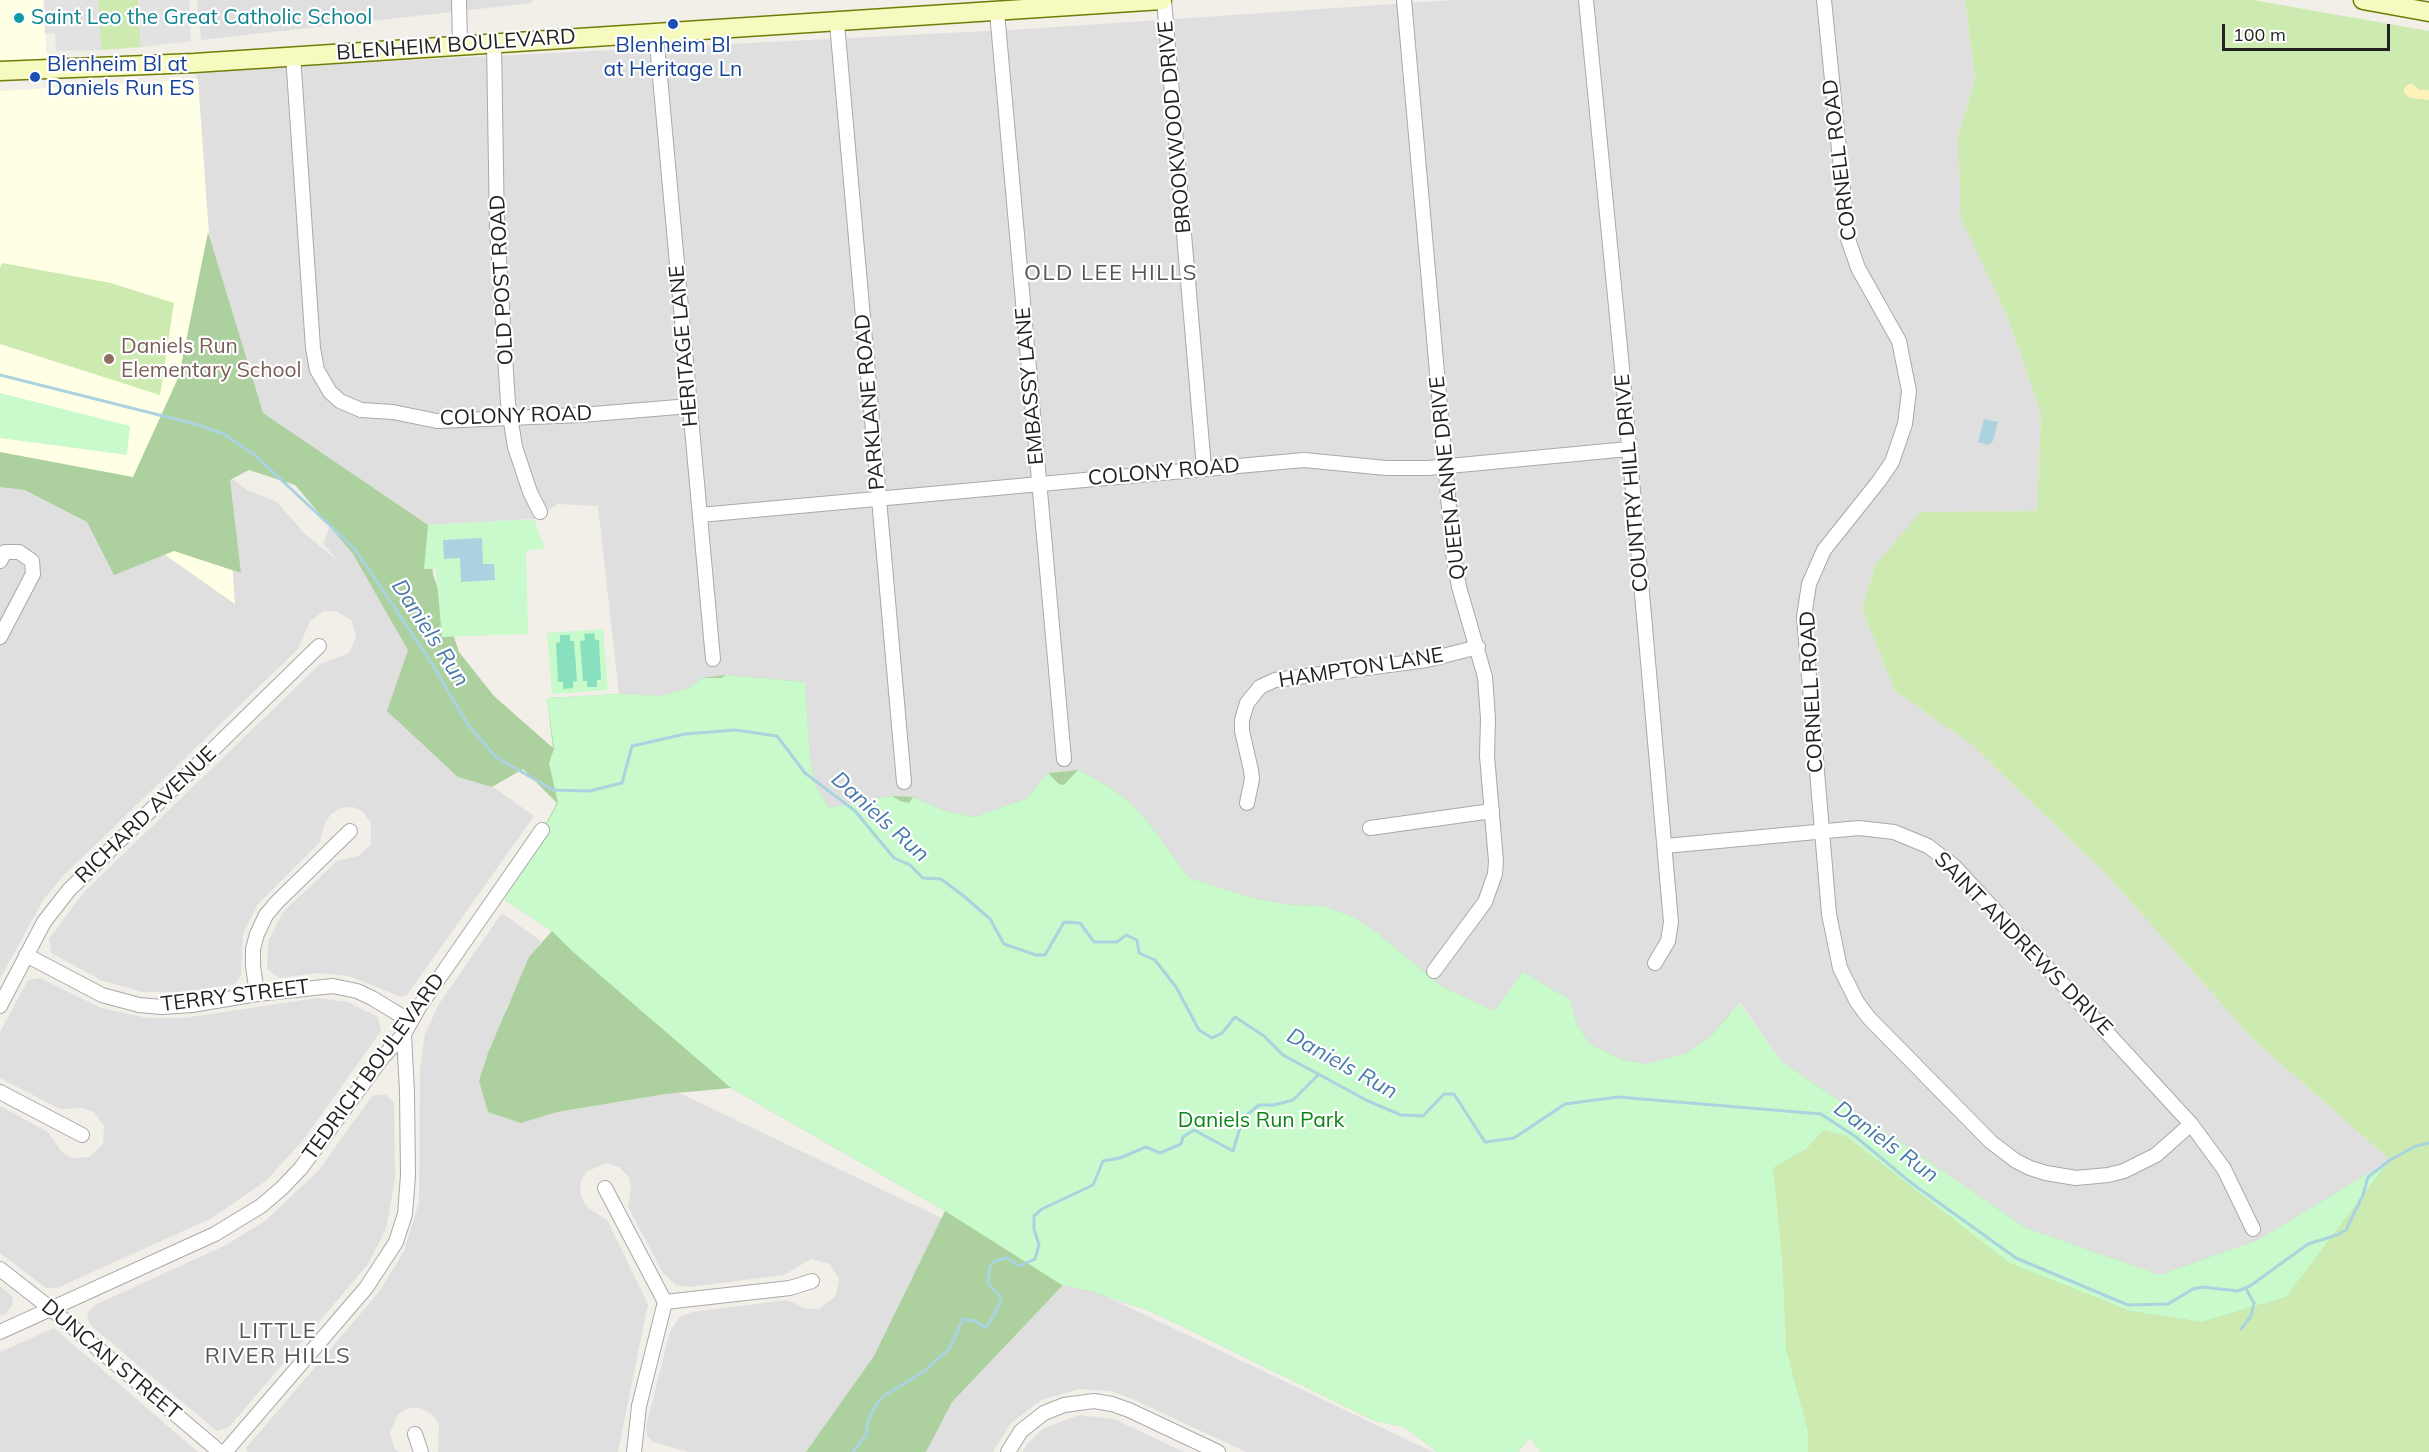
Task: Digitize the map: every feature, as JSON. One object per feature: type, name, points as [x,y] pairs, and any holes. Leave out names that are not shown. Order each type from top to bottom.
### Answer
[{"type":"main road","name":"BLENHEIM BOULEVARD","points":[[0,71],[194,63],[460,44],[837,23],[1163,0]]},
{"type":"main road","points":[[2363,0],[2429,12]]},
{"type":"street","points":[[459,0],[460,44]]},
{"type":"street","name":"BROOKWOOD DRIVE","points":[[1163,0],[1204,468]]},
{"type":"street","name":"QUEEN ANNE DRIVE","points":[[1404,0],[1455,570],[1478,647],[1486,689],[1487,756],[1496,861],[1491,890],[1479,913],[1434,971]]},
{"type":"street","name":"COUNTRY HILL DRIVE","points":[[1586,0],[1596,85],[1671,921],[1668,941],[1655,963]]},
{"type":"street","name":"CORNELL ROAD","points":[[1824,0],[1848,239],[1858,268],[1899,341],[1909,391],[1905,424],[1892,462],[1824,550],[1814,571],[1807,596],[1804,638],[1833,944],[1848,987],[1869,1018],[2003,1152],[2016,1161],[2046,1173],[2076,1178],[2108,1175],[2139,1165],[2156,1155],[2191,1124]]},
{"type":"street","name":"EMBASSY LANE","points":[[997,12],[1064,759]]},
{"type":"street","name":"PARKLANE ROAD","points":[[837,23],[904,782]]},
{"type":"street","name":"HERITAGE LANE","points":[[656,33],[713,659]]},
{"type":"street","name":"OLD POST ROAD","points":[[494,43],[497,228],[510,417],[515,447],[530,492],[540,512]]},
{"type":"street","name":"COLONY ROAD","points":[[293,55],[312,348],[323,384],[340,401],[361,410],[393,412],[437,421],[581,415],[690,406]]},
{"type":"street","name":"COLONY ROAD","points":[[700,515],[1304,460],[1386,468],[1628,449]]},
{"type":"street","points":[[0,561],[4,552],[19,552],[32,561],[33,574],[4,617],[0,637]]},
{"type":"street","name":"RICHARD AVENUE","points":[[0,1006],[44,922],[69,890],[319,646]]},
{"type":"street","name":"HAMPTON LANE","points":[[1247,803],[1252,779],[1242,731],[1242,720],[1247,703],[1260,687],[1275,680],[1427,660],[1478,647]]},
{"type":"street","points":[[1370,828],[1492,811]]},
{"type":"street","name":"SAINT ANDREWS DRIVE","points":[[1665,846],[1859,828],[1894,832],[1915,839],[1942,856],[2191,1124],[2224,1169],[2253,1229]]},
{"type":"street","name":"TEDRICH BOULEVARD","points":[[0,1332],[215,1234],[261,1206],[301,1168],[382,1058],[407,1028],[542,830]]},
{"type":"street","points":[[258,994],[253,966],[253,949],[256,934],[266,915],[350,831]]},
{"type":"street","name":"TERRY STREET","points":[[26,956],[102,995],[139,1005],[192,1005],[319,986],[344,987],[372,998],[407,1028]]},
{"type":"street","points":[[225,1452],[366,1288],[396,1242],[405,1214],[408,1175],[407,1028]]},
{"type":"street","points":[[0,1092],[82,1135]]},
{"type":"street","points":[[605,1188],[665,1302],[639,1406],[634,1452]]},
{"type":"street","name":"DUNCAN STREET","points":[[0,1269],[50,1308],[220,1452]]},
{"type":"street","points":[[665,1302],[789,1288],[812,1281]]},
{"type":"street","points":[[1008,1452],[1021,1431],[1044,1413],[1073,1402],[1094,1401],[1129,1410],[1218,1452]]},
{"type":"street","points":[[415,1434],[421,1452]]},
{"type":"shaded area","points":[[0,0],[43,0],[47,60],[0,63]]},
{"type":"shaded area","points":[[44,0],[98,0],[101,50],[56,51],[55,33],[45,34]]},
{"type":"shaded area","points":[[138,0],[189,0],[191,41],[141,47]]},
{"type":"shaded area","points":[[197,0],[532,0],[532,3],[201,40]]},
{"type":"shaded area","points":[[1453,0],[1965,0],[1975,79],[1958,136],[2007,316],[2041,413],[2037,511],[1875,565],[1862,609],[1895,691],[1971,744],[2108,876],[2254,1040],[2390,1160],[2258,1240],[2160,1275],[2026,1228],[1782,1062],[1740,1003],[1712,1035],[1687,1053],[1646,1064],[1622,1060],[1590,1044],[1577,1025],[1570,1000],[1523,972],[1494,1011],[1441,986],[1376,932],[1353,917],[1323,906],[1291,905],[1256,899],[1189,878],[1147,821],[1126,799],[1078,770],[1048,773],[1026,799],[974,817],[948,812],[914,798],[892,796],[829,808],[815,785],[810,759],[805,682],[702,678],[689,688],[661,696],[619,694],[598,506],[558,504],[534,519],[428,525],[421,521],[435,746],[534,816],[407,995],[401,997],[349,976],[317,973],[279,978],[267,969],[268,942],[283,912],[337,861],[358,856],[371,844],[371,823],[363,812],[353,807],[341,808],[331,814],[324,825],[320,842],[257,905],[243,934],[241,975],[235,984],[184,992],[143,992],[103,981],[51,953],[49,939],[84,892],[320,664],[349,653],[356,637],[352,621],[337,611],[324,611],[310,621],[298,649],[62,877],[43,900],[0,979],[0,473],[55,476],[234,603],[226,474],[247,490],[277,502],[304,533],[339,562],[323,544],[342,494],[257,430],[208,232],[196,71],[1027,29]]},
{"type":"shaded area","name":"Daniels Run Elementary School","points":[[198,79],[235,604],[141,538],[0,473],[0,91]]},
{"type":"shaded area","points":[[502,913],[541,941],[505,1010],[1433,1452],[1246,1452],[1130,1398],[1110,1391],[1079,1389],[1041,1400],[1010,1424],[993,1452],[689,1452],[653,1442],[647,1436],[646,1427],[670,1331],[680,1317],[692,1312],[787,1300],[807,1309],[819,1309],[836,1296],[839,1279],[830,1264],[811,1259],[784,1275],[689,1287],[676,1285],[663,1273],[628,1207],[631,1189],[629,1177],[619,1167],[606,1163],[586,1172],[580,1183],[581,1196],[587,1207],[607,1220],[648,1304],[618,1452],[438,1452],[439,1424],[432,1414],[420,1408],[409,1408],[398,1414],[390,1432],[394,1448],[399,1452],[248,1452],[246,1448],[379,1292],[404,1251],[419,1202],[420,1068],[425,1034],[439,1004]]},
{"type":"shaded area","points":[[40,978],[101,1008],[148,1018],[184,1018],[317,998],[348,1002],[378,1017],[381,1031],[304,1139],[267,1180],[212,1218],[57,1288],[46,1288],[0,1253],[0,1106],[48,1132],[61,1151],[72,1158],[89,1157],[103,1144],[104,1126],[94,1112],[82,1108],[60,1109],[0,1078],[0,1032],[28,980]]},
{"type":"shaded area","points":[[386,1094],[394,1103],[395,1179],[386,1229],[368,1264],[229,1427],[217,1431],[90,1325],[87,1313],[95,1305],[224,1246],[265,1221],[319,1170],[372,1096]]},
{"type":"shaded area","points":[[0,1286],[12,1296],[13,1303],[6,1314],[0,1316]]},
{"type":"shaded area","points":[[54,1328],[198,1452],[0,1452],[0,1352]]},
{"type":"shaded area","points":[[1079,1415],[1114,1419],[1184,1452],[1022,1452],[1044,1428]]},
{"type":"green space","points":[[98,0],[138,0],[141,47],[101,50]]},
{"type":"green space","points":[[1965,0],[2253,0],[2429,31],[2429,1452],[1808,1452],[1808,1431],[1786,1349],[1782,1264],[1773,1168],[1806,1149],[1824,1130],[1846,1136],[1865,1151],[2202,1322],[2390,1160],[2254,1040],[2108,876],[1971,744],[1895,691],[1862,609],[1875,565],[1921,512],[2037,511],[2041,413],[2007,316],[1961,218],[1958,136],[1975,79]]},
{"type":"green space","name":"Daniels Run Park","points":[[208,232],[263,413],[428,525],[433,574],[459,652],[494,696],[553,748],[547,698],[619,694],[661,696],[689,688],[702,678],[726,675],[805,682],[810,759],[815,785],[829,808],[892,796],[913,797],[948,812],[974,817],[1026,799],[1048,773],[1078,770],[1126,799],[1147,821],[1189,878],[1256,899],[1291,905],[1323,906],[1353,917],[1376,932],[1441,986],[1494,1011],[1523,972],[1570,1000],[1577,1025],[1590,1044],[1622,1060],[1646,1064],[1687,1053],[1712,1035],[1730,1013],[1782,1062],[2026,1228],[2160,1275],[2258,1240],[2390,1160],[2286,1297],[2202,1322],[2130,1311],[2009,1263],[1846,1136],[1824,1130],[1806,1149],[1773,1168],[1786,1349],[1808,1431],[1808,1452],[1541,1452],[1530,1437],[1518,1452],[1438,1452],[1404,1427],[1375,1421],[1147,1310],[1090,1291],[1063,1285],[952,1402],[926,1452],[806,1452],[874,1356],[945,1211],[731,1088],[665,1094],[557,1112],[521,1123],[488,1112],[479,1081],[488,1053],[529,957],[552,931],[505,900],[557,803],[523,769],[492,787],[458,777],[387,711],[408,650],[353,554],[295,485],[249,470],[230,480],[241,573],[174,551],[114,575],[87,522],[25,490],[0,487],[0,452],[133,477],[179,376]]},
{"type":"green space","points":[[2,263],[111,283],[174,303],[160,395],[0,344],[0,268]]},
{"type":"green space","points":[[0,393],[130,426],[127,455],[0,438]]},
{"type":"green space","points":[[534,519],[545,548],[526,551],[528,634],[442,637],[436,569],[424,569],[428,525]]},
{"type":"green space","points":[[603,629],[608,690],[552,694],[547,633]]},
{"type":"green space","points":[[594,633],[595,640],[599,640],[601,680],[597,680],[597,687],[587,687],[587,681],[583,681],[580,641],[585,640],[584,634]]},
{"type":"green space","points":[[560,635],[570,635],[570,641],[574,641],[577,681],[573,682],[573,688],[563,689],[563,682],[558,682],[556,643],[560,642]]},
{"type":"green space","name":"Daniels Run Park","points":[[726,675],[805,682],[810,759],[815,785],[829,808],[892,796],[909,803],[913,797],[948,812],[974,817],[1026,799],[1048,773],[1059,784],[1064,785],[1078,770],[1126,799],[1147,821],[1189,878],[1256,899],[1291,905],[1323,906],[1353,917],[1376,932],[1441,986],[1494,1011],[1523,972],[1570,1000],[1577,1025],[1590,1044],[1622,1060],[1646,1064],[1687,1053],[1712,1035],[1739,1003],[1782,1062],[2026,1228],[2160,1275],[2258,1240],[2390,1160],[2286,1297],[2202,1322],[2130,1311],[2009,1263],[1846,1136],[1824,1130],[1806,1149],[1773,1168],[1782,1264],[1786,1349],[1808,1431],[1808,1452],[1541,1452],[1530,1437],[1518,1452],[1438,1452],[1404,1427],[1375,1421],[1147,1310],[1090,1291],[1062,1285],[945,1211],[731,1088],[572,951],[552,931],[505,900],[558,803],[549,763],[554,749],[547,698],[619,694],[661,696],[689,688],[702,678],[721,678]]},
{"type":"sand","points":[[2411,83],[2420,90],[2429,90],[2429,100],[2410,98],[2404,93],[2404,88]]},
{"type":"water","points":[[1984,419],[1998,422],[1993,441],[1988,445],[1978,442]]},
{"type":"water","points":[[482,538],[483,564],[494,564],[495,580],[461,582],[460,558],[444,559],[443,540]]},
{"type":"waterway","name":"Daniels Run","points":[[0,375],[195,424],[224,434],[256,456],[355,549],[431,662],[468,725],[496,757],[553,790],[589,791],[622,783],[632,746],[685,734],[735,730],[777,736],[805,773],[855,811],[894,858],[910,865],[923,878],[941,879],[965,897],[990,919],[1004,944],[1036,955],[1045,955],[1064,922],[1080,923],[1094,942],[1117,942],[1126,935],[1137,940],[1139,953],[1155,960],[1176,987],[1199,1030],[1212,1038],[1222,1033],[1235,1017],[1264,1036],[1283,1055],[1368,1101],[1401,1115],[1423,1116],[1444,1094],[1454,1094],[1485,1142],[1514,1138],[1565,1104],[1618,1097],[1821,1114],[1856,1137],[1910,1182],[2016,1258],[2128,1305],[2168,1304],[2193,1289],[2202,1287],[2238,1291],[2250,1286],[2308,1244],[2346,1230],[2363,1195],[2368,1177],[2390,1160],[2416,1146],[2429,1143]]},
{"type":"waterway","points":[[853,1452],[866,1435],[868,1421],[877,1403],[887,1394],[923,1372],[949,1349],[963,1319],[975,1321],[986,1328],[1001,1302],[999,1294],[988,1284],[989,1269],[994,1261],[1007,1258],[1019,1266],[1035,1259],[1039,1245],[1034,1229],[1034,1216],[1042,1209],[1093,1185],[1103,1161],[1120,1158],[1146,1147],[1160,1153],[1181,1144],[1183,1137],[1194,1130],[1233,1151],[1243,1118],[1259,1105],[1274,1105],[1293,1100],[1319,1074]]},
{"type":"waterway","points":[[2241,1329],[2251,1316],[2254,1303],[2246,1289]]},
{"type":"place","name":"Saint Leo the Great Catholic School","points":[[19,18]]},
{"type":"place","name":"Blenheim Bl at Heritage Ln","points":[[673,24]]},
{"type":"place","name":"Blenheim Bl at Daniels Run ES","points":[[35,77]]},
{"type":"place","name":"Daniels Run Elementary School","points":[[109,359]]},
{"type":"district","name":"OLD LEE HILLS","points":[[1111,273]]},
{"type":"district","name":"LITTLE RIVER HILLS","points":[[278,1344]]}]
